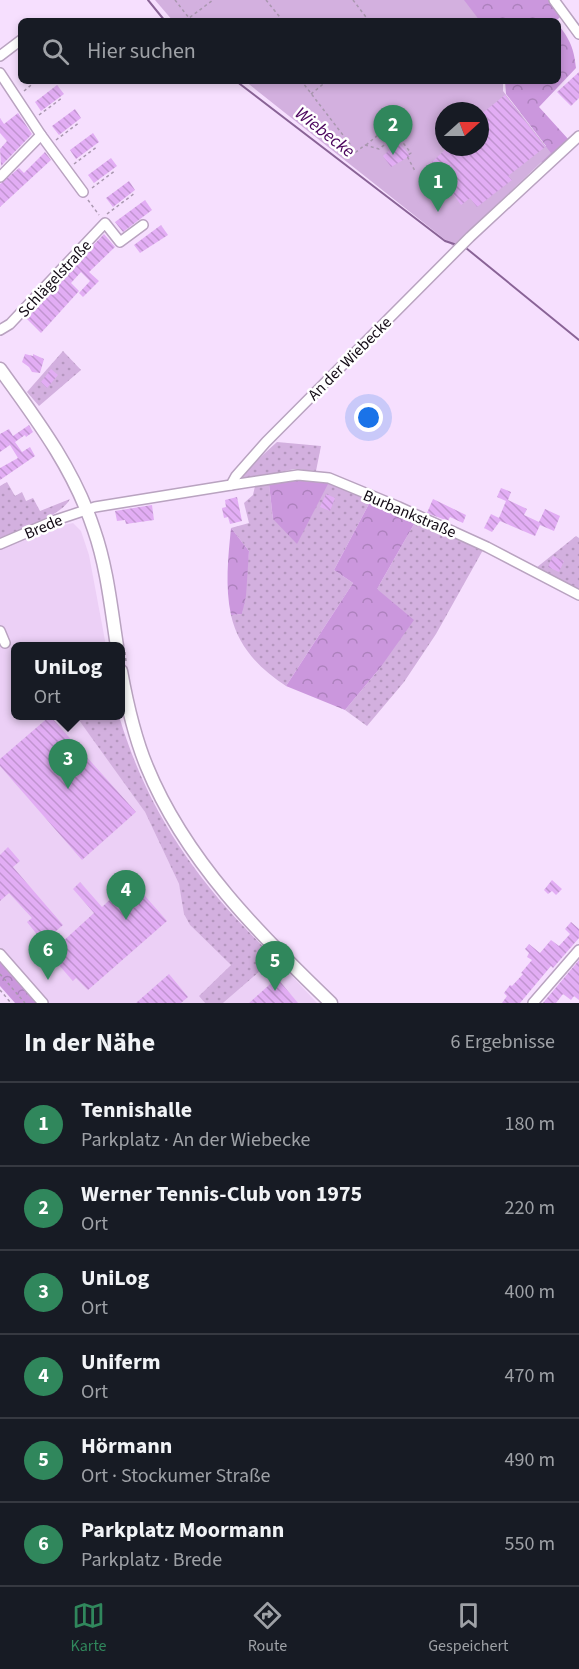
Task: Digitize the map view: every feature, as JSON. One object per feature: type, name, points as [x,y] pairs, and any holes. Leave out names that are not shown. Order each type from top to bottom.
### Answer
[{"type":"main road","points":[[0,369],[53,443],[76,484],[95,532],[120,642]]},
{"type":"main road","points":[[125,675],[137,740],[155,785],[176,825],[241,910],[332,1003]]},
{"type":"street","points":[[554,0],[579,34]]},
{"type":"street","points":[[0,56],[18,42]]},
{"type":"street","points":[[0,73],[48,146],[83,193]]},
{"type":"street","points":[[0,177],[41,135]]},
{"type":"street","name":"An der Wiebecke","points":[[231,485],[236,476],[266,442],[470,237],[579,136]]},
{"type":"street","name":"Schlägelstraße","points":[[0,330],[10,324],[105,223],[120,242],[143,225]]},
{"type":"street","name":"Burbankstraße","points":[[231,485],[298,475],[329,478],[487,547],[579,595]]},
{"type":"street","points":[[86,509],[231,485]]},
{"type":"street","name":"Brede","points":[[0,544],[86,509]]},
{"type":"street","points":[[0,631],[5,643]]},
{"type":"street","points":[[533,1003],[579,950]]},
{"type":"street","points":[[0,954],[44,1003]]},
{"type":"path","points":[[175,0],[189,18],[213,0]]},
{"type":"path","points":[[266,0],[281,18]]},
{"type":"path","points":[[352,0],[367,18]]},
{"type":"path","points":[[16,97],[32,84]]},
{"type":"path","points":[[304,84],[356,152],[390,125],[411,153],[407,156],[414,171]]},
{"type":"path","points":[[311,94],[323,84]]},
{"type":"path","points":[[31,121],[62,98]]},
{"type":"path","points":[[48,146],[80,122]]},
{"type":"path","points":[[365,145],[380,149],[397,135]]},
{"type":"path","points":[[66,170],[98,146]]},
{"type":"path","points":[[116,170],[83,193],[102,218],[135,193]]},
{"type":"path","points":[[0,974],[25,1003]]},
{"type":"path","points":[[0,990],[12,1003]]},
{"type":"shaded area","points":[[155,0],[464,0],[478,18],[170,18]]},
{"type":"shaded area","points":[[249,84],[503,84],[503,91],[551,153],[453,246]]},
{"type":"shaded area","points":[[63,351],[81,370],[39,406],[27,392]]},
{"type":"shaded area","points":[[277,442],[321,446],[316,471],[294,469],[244,480],[241,475]]},
{"type":"shaded area","points":[[7,482],[15,496],[22,492],[26,501],[33,498],[40,511],[70,499],[58,512],[0,538],[0,486]]},
{"type":"shaded area","points":[[329,482],[371,500],[334,570],[353,583],[286,686],[251,656],[234,627],[231,615],[242,614],[249,551],[231,528],[249,523],[244,503],[253,495],[255,486],[269,484],[273,519]]},
{"type":"shaded area","points":[[417,519],[483,550],[436,634],[404,682],[367,726],[345,710],[380,668],[377,589]]},
{"type":"shaded area","points":[[73,523],[81,531],[89,555],[105,642],[11,642],[11,720],[79,720],[128,786],[145,812],[179,884],[190,925],[231,965],[200,996],[205,1003],[39,1003],[0,959],[0,550],[50,528]]},
{"type":"shaded area","points":[[576,536],[579,538],[579,591],[536,568]]},
{"type":"shaded area","points":[[79,720],[120,720],[145,786],[180,848],[223,904],[275,958],[223,1003],[205,1003],[199,996],[231,965],[190,925],[184,914],[179,884],[145,812]]},
{"type":"shaded area","points":[[275,958],[317,1003],[223,1003]]},
{"type":"green space","points":[[461,0],[549,0],[561,16],[559,18],[475,18]]},
{"type":"green space","points":[[561,28],[571,44],[576,68],[561,84]]},
{"type":"green space","points":[[505,84],[561,84],[539,107],[569,140],[543,164],[535,155],[546,146],[506,94]]},
{"type":"green space","points":[[300,479],[329,482],[297,544],[273,519],[269,484]]},
{"type":"green space","points":[[371,500],[417,519],[377,589],[414,620],[380,668],[345,710],[286,686],[353,583],[334,570]]},
{"type":"green space","points":[[231,528],[249,551],[246,596],[242,614],[231,615],[228,561]]},
{"type":"green space","points":[[0,959],[39,1003],[15,1003],[0,986]]},
{"type":"building","points":[[579,72],[579,98],[571,106],[557,92]]},
{"type":"building","points":[[57,85],[64,94],[41,111],[35,102]]},
{"type":"building","points":[[505,95],[545,147],[508,176],[512,180],[477,207],[470,198],[461,205],[431,163],[438,156],[489,156],[489,108]]},
{"type":"building","points":[[75,109],[81,118],[59,135],[52,126]]},
{"type":"building","points":[[18,113],[32,134],[1,166],[0,149],[7,141],[0,133],[0,118],[4,124]]},
{"type":"building","points":[[93,133],[99,142],[76,159],[70,150]]},
{"type":"building","points":[[398,142],[410,156],[391,167],[383,156]]},
{"type":"building","points":[[45,152],[51,160],[0,207],[0,184],[19,168],[24,173]]},
{"type":"building","points":[[111,158],[117,166],[94,183],[88,175]]},
{"type":"building","points":[[129,181],[135,190],[113,207],[106,198]]},
{"type":"building","points":[[145,200],[152,210],[123,232],[115,222]]},
{"type":"building","points":[[161,225],[168,235],[140,253],[134,245]]},
{"type":"building","points":[[104,234],[115,247],[89,272],[99,281],[83,297],[79,293],[90,281],[81,272],[71,283],[79,291],[41,333],[25,317]]},
{"type":"building","points":[[25,354],[33,356],[33,354],[44,359],[40,373],[32,372],[22,362]]},
{"type":"building","points":[[51,369],[58,375],[47,388],[41,382]]},
{"type":"building","points":[[29,425],[33,432],[15,442],[22,452],[30,447],[35,456],[0,480],[0,468],[18,458],[10,445],[0,452],[0,434],[9,429],[13,436]]},
{"type":"building","points":[[501,488],[511,492],[508,500],[527,509],[524,515],[539,522],[545,509],[560,516],[554,531],[540,525],[535,536],[500,521],[492,532],[484,528],[491,514],[499,518],[506,501],[497,497]]},
{"type":"building","points":[[326,494],[335,498],[330,511],[320,507]]},
{"type":"building","points":[[237,497],[242,521],[230,524],[228,517],[224,518],[222,508],[226,507],[225,500]]},
{"type":"building","points":[[433,499],[466,515],[463,523],[450,517],[448,521],[427,513]]},
{"type":"building","points":[[152,505],[154,520],[126,524],[125,520],[117,521],[115,511]]},
{"type":"building","points":[[553,556],[564,561],[559,572],[548,567]]},
{"type":"building","points":[[45,720],[54,720],[136,812],[82,860],[0,766],[0,759]]},
{"type":"building","points":[[8,847],[20,861],[13,867],[63,925],[43,942],[27,922],[32,918],[9,893],[0,901],[0,855]]},
{"type":"building","points":[[131,880],[167,921],[88,990],[76,978],[73,981],[49,954],[94,913],[73,889],[80,882],[102,907]]},
{"type":"building","points":[[552,880],[562,889],[556,895],[552,891],[548,894],[544,890]]},
{"type":"building","points":[[571,922],[579,929],[579,938],[553,968],[551,966],[520,1003],[502,1003],[507,996],[504,993],[523,974],[521,973],[532,960],[527,957],[529,953],[525,949],[529,944],[540,953],[551,940],[559,946],[570,934],[565,929]]},
{"type":"building","points":[[579,960],[579,1000],[574,996],[571,1000],[563,994],[556,1003],[543,1003]]},
{"type":"building","points":[[169,974],[188,997],[181,1003],[136,1003]]},
{"type":"building","points":[[277,978],[298,1003],[249,1003]]},
{"type":"waterway","name":"Wiebecke","points":[[148,0],[163,18]]},
{"type":"waterway","name":"Wiebecke","points":[[240,84],[445,241],[457,245]]},
{"type":"waterway","name":"Wiebecke","points":[[466,248],[579,340]]},
{"type":"place","name":"Werner Tennis-Club von 1975","points":[[393,155]]},
{"type":"place","name":"Tennishalle","points":[[438,212]]},
{"type":"place","name":"UniLog","points":[[68,789]]},
{"type":"place","name":"Uniferm","points":[[126,920]]},
{"type":"place","name":"Parkplatz Moormann","points":[[48,980]]},
{"type":"place","name":"Hörmann","points":[[275,991]]}]
